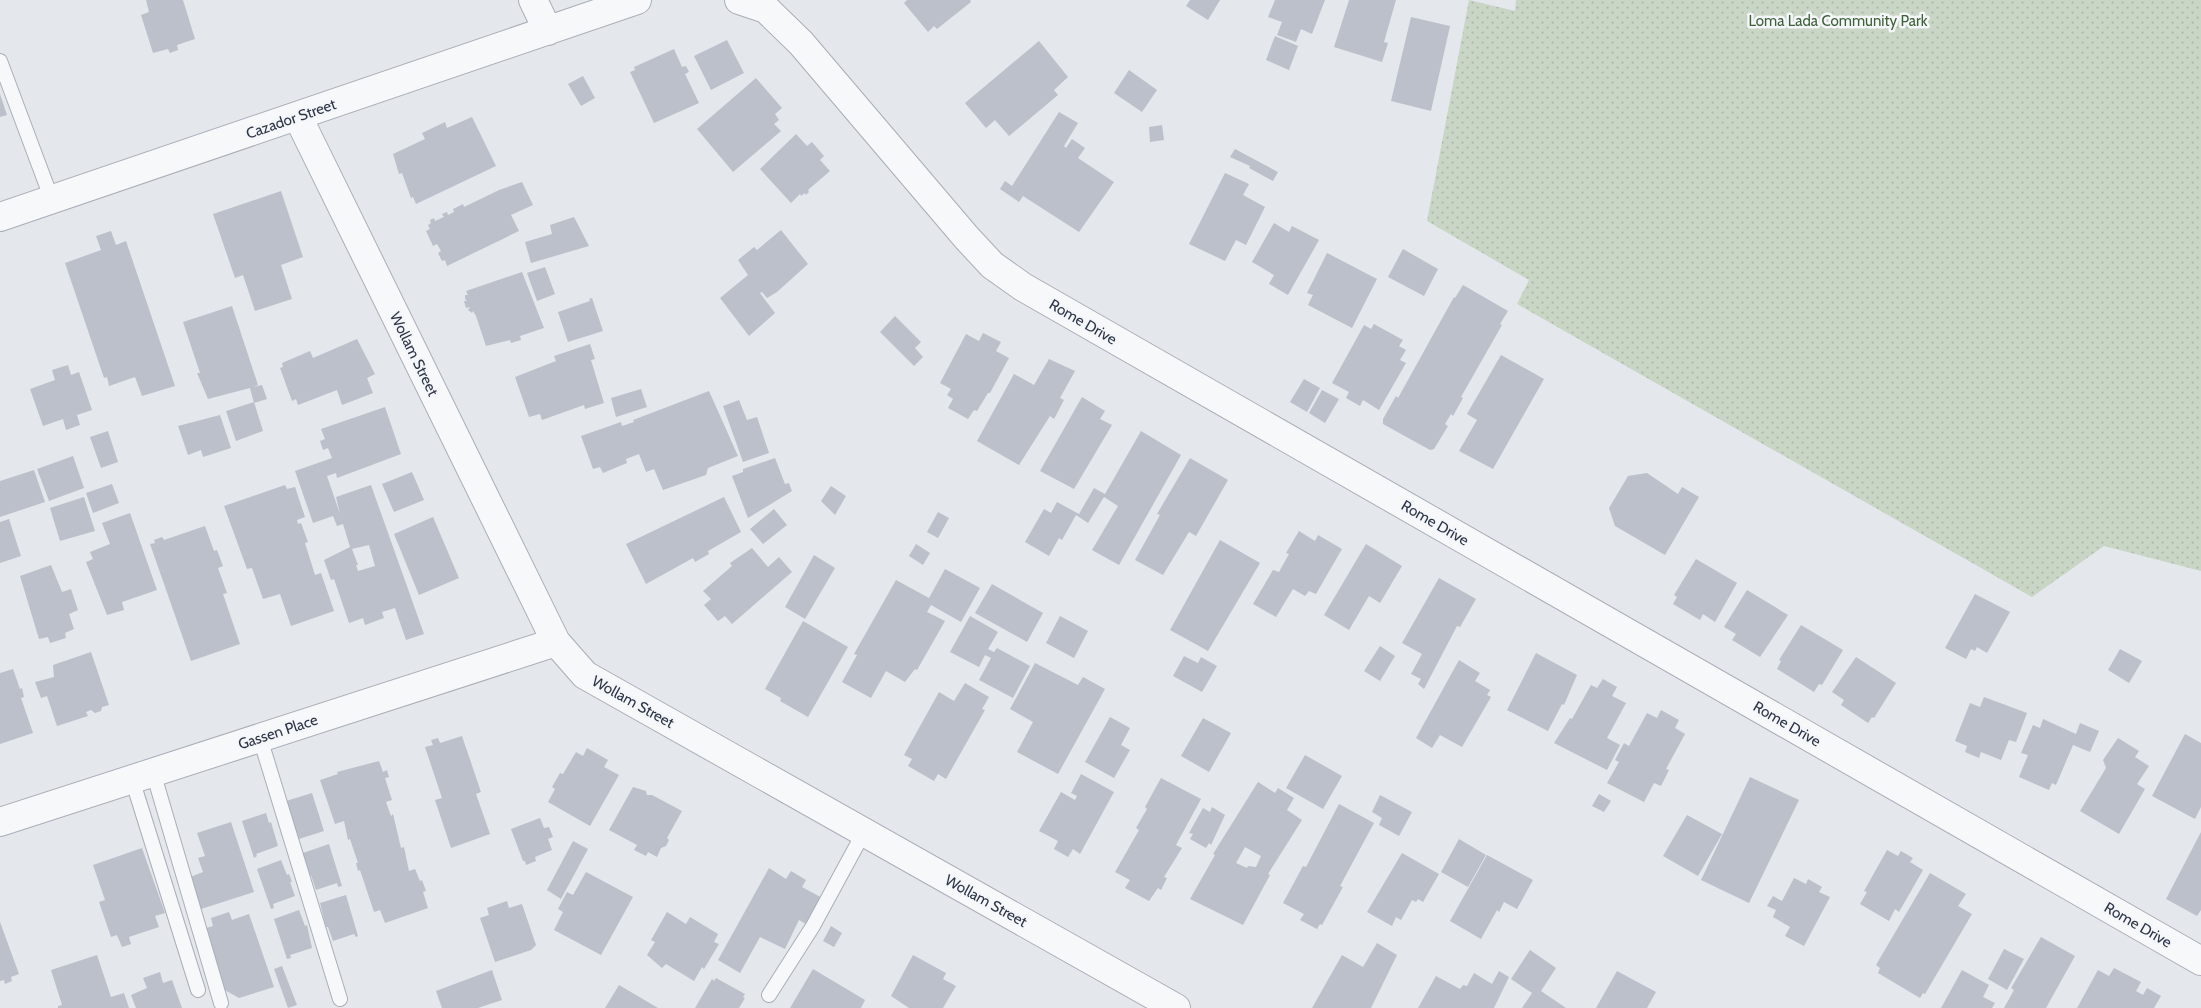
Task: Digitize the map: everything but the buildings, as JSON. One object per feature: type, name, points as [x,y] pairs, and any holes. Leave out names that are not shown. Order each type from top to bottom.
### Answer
[{"type":"street","points":[[533,0],[548,31],[637,0]]},
{"type":"street","name":"Rome Drive","points":[[739,0],[766,9],[801,42],[966,237],[992,265],[1023,287],[2201,961]]},
{"type":"street","name":"Cazador Street","points":[[0,217],[548,31]]},
{"type":"street","name":"Wollam Street","points":[[298,117],[556,642],[585,675],[1176,1008]]},
{"type":"street","name":"Gassen Place","points":[[0,822],[556,642]]},
{"type":"lane","points":[[0,61],[52,200]]},
{"type":"lane","points":[[260,738],[340,999]]},
{"type":"lane","points":[[143,776],[198,990]]},
{"type":"lane","points":[[143,776],[221,1003]]},
{"type":"lane","points":[[769,995],[813,926],[864,832]]},
{"type":"green space","name":"Loma Lada Community Park","points":[[1469,0],[1515,11],[1516,0],[2201,0],[2201,571],[2104,546],[2032,597],[1517,304],[1529,280],[1427,221]]}]
